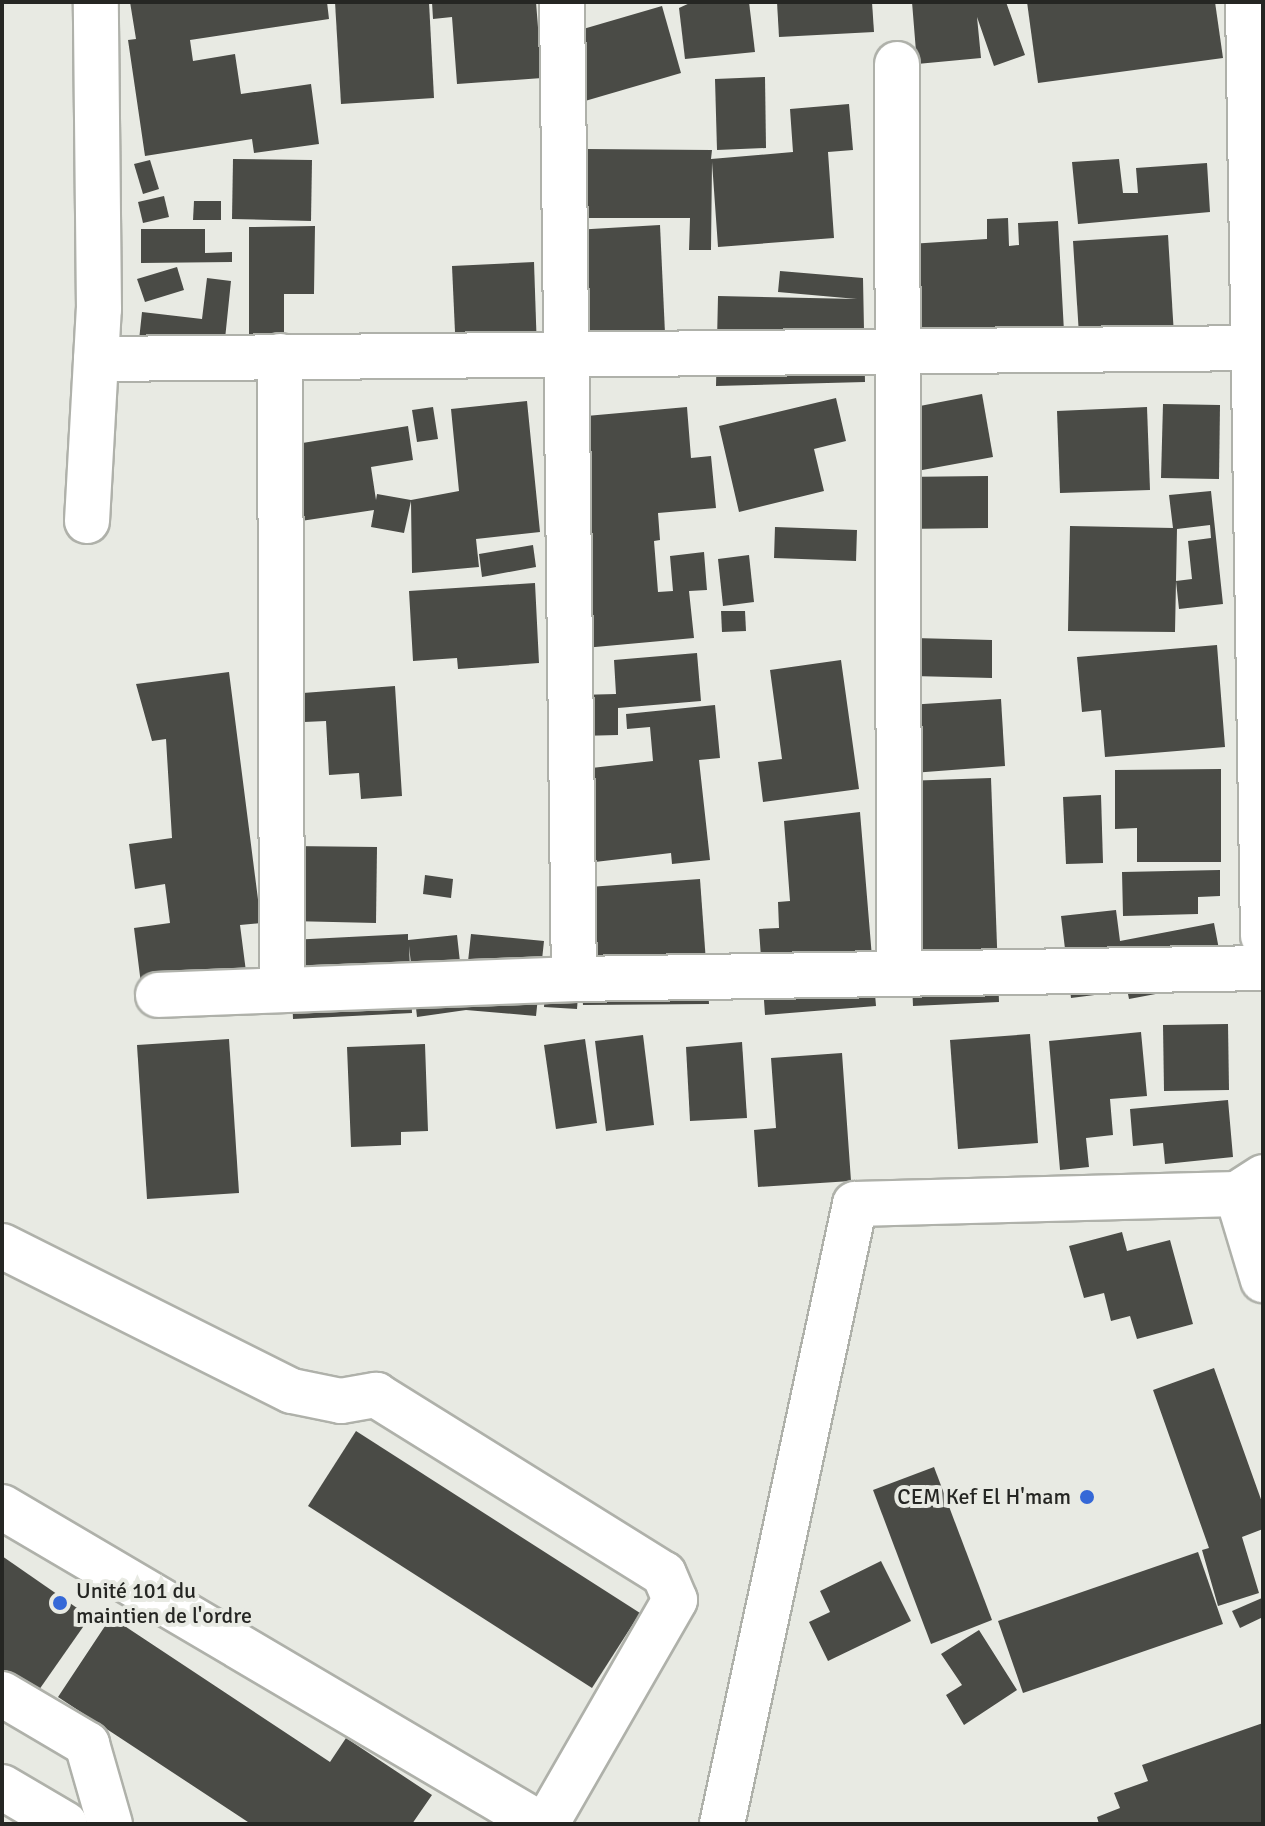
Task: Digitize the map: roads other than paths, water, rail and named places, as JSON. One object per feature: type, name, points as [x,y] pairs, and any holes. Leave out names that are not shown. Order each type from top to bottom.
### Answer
[{"type":"street","points":[[87,521],[96,359],[96,2]]},
{"type":"street","points":[[562,2],[574,979]]},
{"type":"street","points":[[1248,2],[1258,348],[1263,936]]},
{"type":"street","points":[[897,64],[899,974]]},
{"type":"street","points":[[96,359],[567,352],[898,353],[1258,348]]},
{"type":"street","points":[[280,356],[282,986]]},
{"type":"street","points":[[158,995],[282,986],[1263,968]]},
{"type":"street","points":[[722,1824],[855,1204],[1250,1186],[1263,1280]]},
{"type":"street","points":[[2,1246],[292,1391],[341,1401],[376,1395],[664,1574],[675,1600],[543,1824],[2,1507]]},
{"type":"street","points":[[2,1694],[87,1744],[110,1824]]},
{"type":"street","points":[[2,1787],[65,1824]]},
{"type":"place","name":"CEM Kef El H'mam","points":[[1087,1497]]},
{"type":"place","name":"Unité 101 du maintien de l'ordre","points":[[60,1603]]}]
